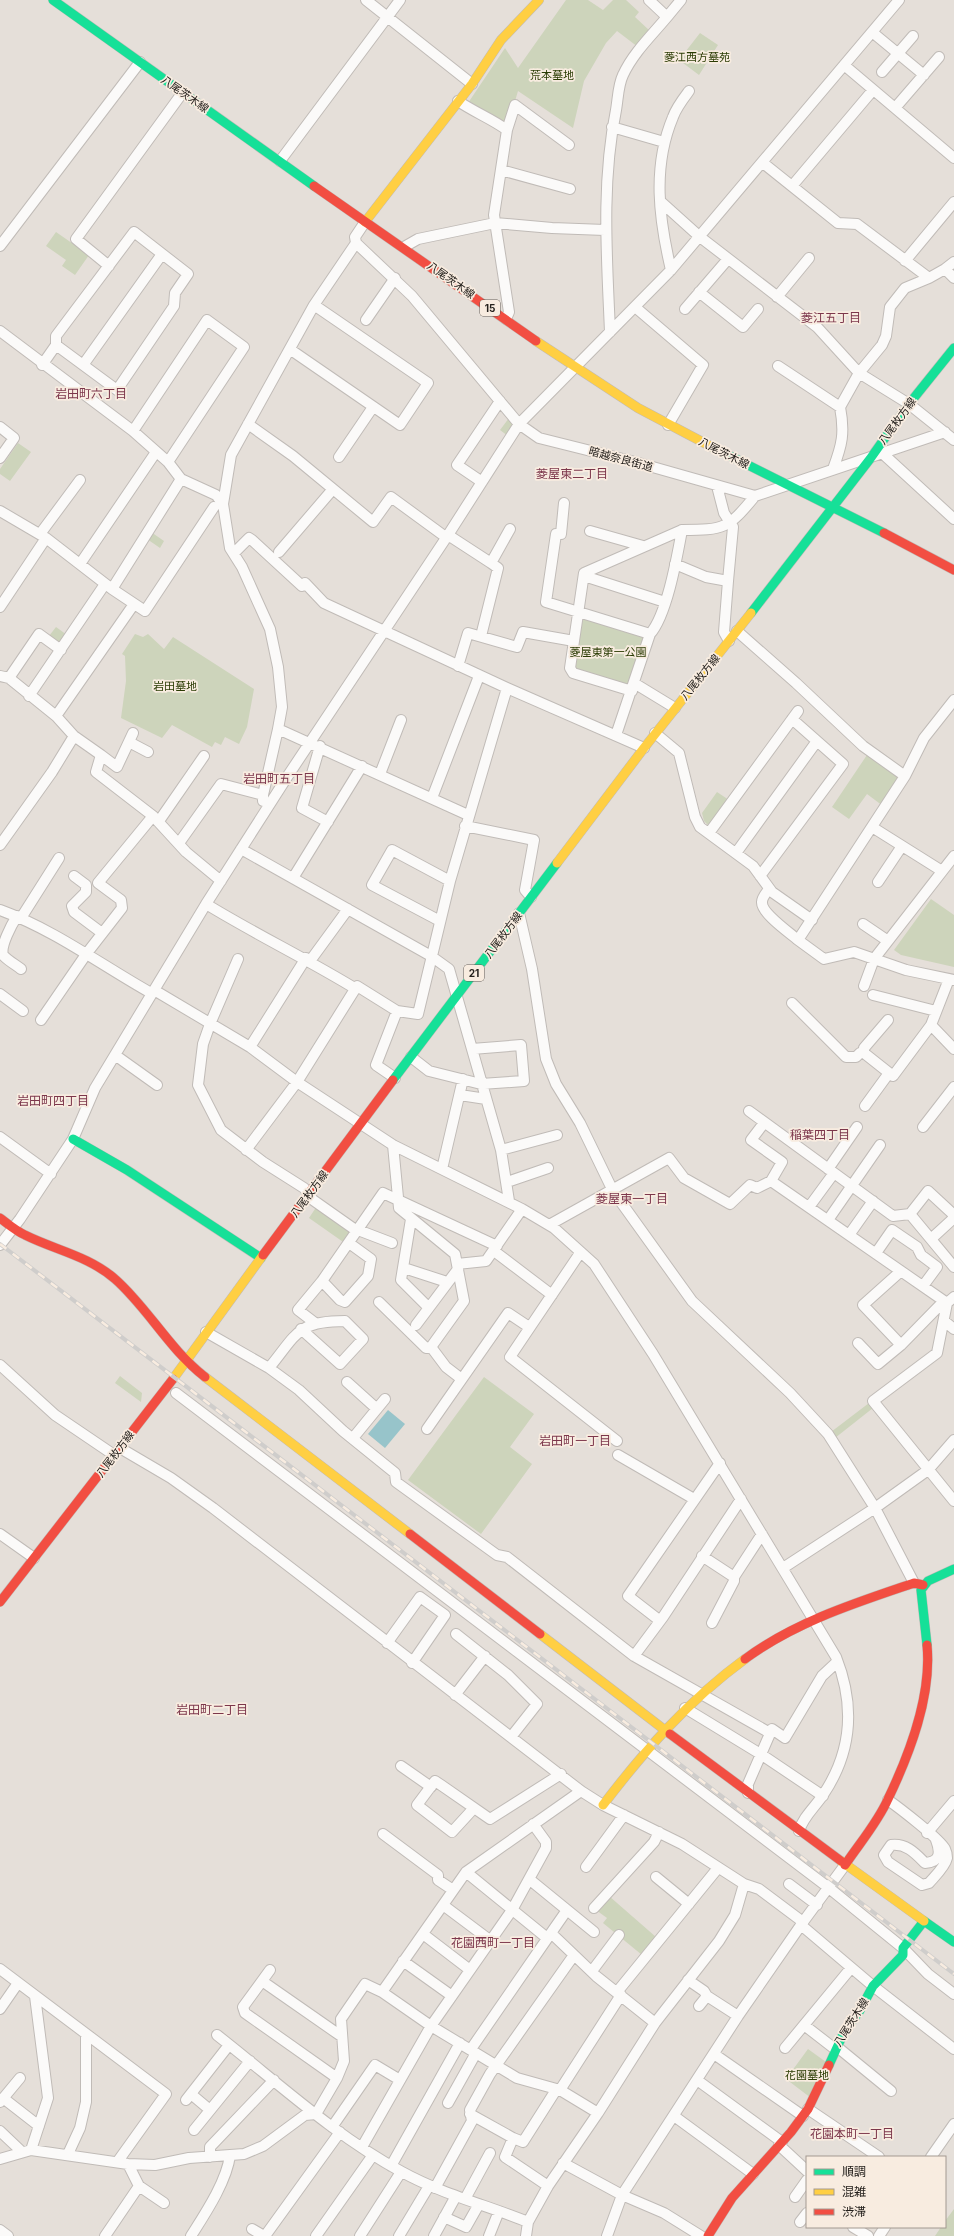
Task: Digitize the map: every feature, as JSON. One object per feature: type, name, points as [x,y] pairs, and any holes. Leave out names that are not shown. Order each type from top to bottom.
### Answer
[{"type":"main road","name":"八尾茨木線","points":[[53,0],[280,162],[365,222],[404,247],[574,368],[668,425],[832,506],[954,570]]},
{"type":"main road","points":[[365,222],[472,84],[501,40],[539,0]]},
{"type":"main road","name":"八尾枚方線","points":[[0,1602],[186,1361],[360,1124],[655,733],[729,641],[832,506],[870,459],[908,404],[954,348]]},
{"type":"main road","points":[[73,1139],[127,1170],[261,1258]]},
{"type":"main road","points":[[0,1218],[24,1235],[84,1258],[114,1278],[136,1300],[157,1329],[186,1361],[203,1376],[748,1793],[845,1865],[954,1942]]},
{"type":"main road","points":[[602,1805],[646,1748],[698,1694],[774,1640],[843,1607],[919,1584],[954,1570]]},
{"type":"main road","points":[[845,1865],[888,1800],[921,1716],[927,1689],[929,1666],[928,1643],[919,1584]]},
{"type":"main road","name":"八尾茨木線","points":[[708,2236],[732,2198],[806,2112],[823,2081],[835,2047],[845,2030],[859,2012],[873,1986],[903,1955],[903,1948],[924,1921]]},
{"type":"street","points":[[366,0],[472,84]]},
{"type":"street","points":[[280,162],[400,0]]},
{"type":"street","points":[[649,0],[667,17]]},
{"type":"street","points":[[610,332],[605,230],[607,179],[612,127],[622,76],[632,60],[681,0]]},
{"type":"street","points":[[0,1245],[14,1228],[73,1139],[95,1088],[221,880],[265,812],[315,744],[383,632],[448,537],[519,424],[671,270],[900,0]]},
{"type":"street","points":[[872,32],[924,75]]},
{"type":"street","points":[[882,72],[913,36]]},
{"type":"street","points":[[896,108],[939,57]]},
{"type":"street","points":[[0,246],[140,62]]},
{"type":"street","points":[[844,65],[954,158]]},
{"type":"street","points":[[792,186],[873,90]]},
{"type":"street","points":[[671,270],[660,217],[659,177],[664,142],[673,116],[689,91]]},
{"type":"street","points":[[109,266],[76,239],[183,92]]},
{"type":"street","points":[[458,102],[474,112],[493,120],[507,130]]},
{"type":"street","points":[[506,319],[509,312],[494,215],[507,130],[515,105],[568,146]]},
{"type":"street","points":[[612,127],[664,142]]},
{"type":"street","points":[[763,163],[838,222],[857,224],[929,278]]},
{"type":"street","points":[[502,170],[570,189]]},
{"type":"street","points":[[660,201],[700,237],[817,328],[859,373],[908,404],[954,440]]},
{"type":"street","points":[[905,261],[954,202]]},
{"type":"street","points":[[0,510],[43,536],[108,586],[145,611],[219,506],[231,455],[314,305],[356,243],[355,237],[365,222]]},
{"type":"street","points":[[404,247],[418,239],[495,223],[552,228],[605,230]]},
{"type":"street","points":[[42,364],[56,345],[56,336],[134,232],[188,274],[175,293],[174,306],[117,390],[56,345]]},
{"type":"street","name":"暗越奈良街道","points":[[356,243],[395,278],[412,296],[519,424],[539,438],[635,462],[755,496]]},
{"type":"street","points":[[83,365],[162,254]]},
{"type":"street","points":[[777,297],[809,258]]},
{"type":"street","points":[[685,308],[728,259]]},
{"type":"street","points":[[833,469],[843,442],[843,424],[840,407],[859,373],[882,345],[886,336],[890,307],[905,288],[945,270],[954,262]]},
{"type":"street","points":[[945,270],[954,278]]},
{"type":"street","points":[[366,320],[395,278]]},
{"type":"street","points":[[699,292],[744,328],[758,309]]},
{"type":"street","points":[[290,350],[400,425],[428,383],[314,305]]},
{"type":"street","points":[[635,307],[703,365],[668,425]]},
{"type":"street","points":[[133,431],[208,320],[244,347],[168,462]]},
{"type":"street","points":[[0,331],[133,431],[168,462],[181,479],[216,496],[230,548],[270,629],[282,707],[263,795],[265,812]]},
{"type":"street","points":[[778,366],[840,407]]},
{"type":"street","points":[[482,482],[457,465],[500,401]]},
{"type":"street","points":[[339,457],[373,407]]},
{"type":"street","points":[[248,424],[293,456],[373,522],[391,497],[448,537],[498,568],[480,636]]},
{"type":"street","points":[[0,427],[14,438],[0,458]]},
{"type":"street","points":[[675,708],[633,687],[573,673],[570,668],[577,611],[584,573],[682,530],[714,530],[736,519],[755,496],[833,469],[870,459],[882,452],[945,432]]},
{"type":"street","points":[[80,564],[156,452]]},
{"type":"street","points":[[882,452],[954,519]]},
{"type":"street","points":[[29,696],[108,586],[181,479]]},
{"type":"street","points":[[0,607],[43,536],[80,480]]},
{"type":"street","points":[[717,486],[724,513],[733,527],[724,632],[729,641]]},
{"type":"street","points":[[279,552],[333,489]]},
{"type":"street","points":[[564,503],[561,534],[556,534],[546,602],[650,634]]},
{"type":"street","points":[[491,563],[510,529]]},
{"type":"street","points":[[616,735],[650,634],[656,628],[665,602],[682,530]]},
{"type":"street","points":[[590,531],[643,546]]},
{"type":"street","points":[[234,554],[249,538],[302,586],[305,583],[324,603],[479,676],[644,748]]},
{"type":"street","points":[[675,564],[706,577],[728,581]]},
{"type":"street","points":[[584,576],[665,602]]},
{"type":"street","points":[[56,716],[134,604]]},
{"type":"street","points":[[736,631],[796,683],[863,746],[905,776]]},
{"type":"street","points":[[458,666],[468,633],[517,647],[523,632],[574,641]]},
{"type":"street","points":[[61,650],[39,634],[4,677],[56,716],[74,736],[117,767],[131,737],[148,752]]},
{"type":"street","points":[[432,798],[479,676]]},
{"type":"street","points":[[246,1150],[298,1082],[357,986],[397,1011],[418,1014],[431,956],[468,815],[507,688]]},
{"type":"street","points":[[798,940],[905,776],[924,738],[954,700]]},
{"type":"street","points":[[709,833],[795,715],[818,741],[843,764],[760,876]]},
{"type":"street","points":[[380,774],[401,720]]},
{"type":"street","points":[[278,729],[315,744],[468,815]]},
{"type":"street","points":[[655,733],[680,753],[695,817],[700,827],[753,866],[770,889],[812,920]]},
{"type":"street","points":[[0,845],[52,772],[74,736]]},
{"type":"street","points":[[736,853],[818,741]]},
{"type":"street","points":[[315,744],[302,808],[328,822]]},
{"type":"street","points":[[101,756],[96,772],[156,819],[179,842],[186,852],[221,880]]},
{"type":"street","points":[[41,1020],[87,953],[122,908],[121,900],[98,883],[156,819],[204,756]]},
{"type":"street","points":[[293,878],[362,766]]},
{"type":"street","points":[[179,842],[221,784],[263,795]]},
{"type":"street","points":[[465,826],[534,840],[525,890],[531,898]]},
{"type":"street","points":[[872,828],[942,871]]},
{"type":"street","points":[[878,882],[902,846]]},
{"type":"street","points":[[241,849],[431,956],[449,969],[458,995],[500,1150],[507,1182],[509,1201]]},
{"type":"street","points":[[440,921],[372,885],[392,850],[450,881]]},
{"type":"street","points":[[864,986],[874,959],[954,856]]},
{"type":"street","points":[[21,969],[2,957],[1,950],[5,934],[19,917],[59,858]]},
{"type":"street","points":[[74,876],[86,885],[86,892],[72,906],[74,912],[102,933]]},
{"type":"street","points":[[770,889],[762,900],[762,905],[775,921],[824,959],[854,952],[906,970],[951,979],[931,1025],[893,1076],[864,1052]]},
{"type":"street","points":[[206,904],[252,931],[308,960],[356,989]]},
{"type":"street","points":[[250,1047],[308,960],[348,909]]},
{"type":"street","points":[[0,910],[19,917],[87,953],[152,992],[250,1047],[298,1082],[393,1146],[509,1201],[549,1225],[594,1264],[612,1289],[720,1463],[814,1620],[838,1662],[844,1677],[848,1714],[844,1754],[839,1770],[823,1796],[801,1824],[799,1831]]},
{"type":"street","points":[[519,914],[532,969],[546,1059],[556,1084],[580,1123],[613,1191],[692,1301],[790,1393],[828,1434],[875,1508],[919,1584]]},
{"type":"street","points":[[863,924],[888,942]]},
{"type":"street","points":[[238,959],[210,1024],[199,1066],[198,1085],[221,1130],[246,1150],[304,1188],[313,1200],[357,1231],[392,1243]]},
{"type":"street","points":[[0,994],[23,1011]]},
{"type":"street","points":[[873,995],[936,1011]]},
{"type":"street","points":[[792,1003],[846,1057],[856,1057],[860,1053],[864,1052]]},
{"type":"street","points":[[395,1078],[376,1065],[397,1011]]},
{"type":"street","points":[[864,1052],[864,1048],[888,1020]]},
{"type":"street","points":[[931,1025],[954,1048]]},
{"type":"street","points":[[411,1057],[429,1071],[482,1084],[524,1081],[521,1045],[472,1049]]},
{"type":"street","points":[[115,1055],[156,1085]]},
{"type":"street","points":[[865,1106],[889,1073]]},
{"type":"street","points":[[442,1169],[463,1079]]},
{"type":"street","points":[[923,1127],[954,1087]]},
{"type":"street","points":[[460,1094],[486,1099]]},
{"type":"street","points":[[749,1111],[893,1216],[910,1214],[928,1191],[954,1217],[931,1239]]},
{"type":"street","points":[[549,1225],[613,1191],[669,1158],[684,1178],[730,1204],[750,1185],[757,1188],[771,1181],[782,1162],[751,1140],[764,1123]]},
{"type":"street","points":[[809,1207],[857,1126]]},
{"type":"street","points":[[500,1150],[557,1135]]},
{"type":"street","points":[[0,1137],[51,1174]]},
{"type":"street","points":[[828,1220],[880,1145]]},
{"type":"street","points":[[378,1302],[426,1348],[431,1347],[464,1302],[456,1254],[399,1208],[393,1146]]},
{"type":"street","points":[[507,1182],[548,1168]]},
{"type":"street","points":[[771,1181],[923,1286],[948,1300]]},
{"type":"street","points":[[315,1323],[298,1310],[322,1281],[383,1193],[397,1198],[496,1248],[552,1295]]},
{"type":"street","points":[[849,1235],[873,1201]]},
{"type":"street","points":[[416,1326],[458,1266],[486,1261],[522,1209]]},
{"type":"street","points":[[910,1214],[954,1268]]},
{"type":"street","points":[[412,1219],[401,1280],[428,1307]]},
{"type":"street","points":[[876,1253],[892,1230],[917,1247],[921,1255],[937,1267],[923,1286]]},
{"type":"street","points":[[322,1281],[340,1300],[345,1302],[368,1276],[371,1259],[349,1243]]},
{"type":"street","points":[[580,1253],[510,1357],[618,1441]]},
{"type":"street","points":[[404,1268],[447,1282]]},
{"type":"street","points":[[901,1270],[863,1305],[901,1345]]},
{"type":"street","points":[[858,1343],[878,1364],[901,1345],[948,1300]]},
{"type":"street","points":[[948,1300],[937,1353],[873,1401],[954,1501]]},
{"type":"street","points":[[426,1429],[508,1313],[530,1327]]},
{"type":"street","points":[[268,1368],[301,1329],[315,1323],[345,1321],[363,1339],[340,1364],[301,1329]]},
{"type":"street","points":[[944,1321],[954,1329]]},
{"type":"street","points":[[206,1332],[268,1368],[299,1390],[343,1431],[394,1473],[396,1482],[497,1555],[507,1557],[634,1656],[698,1694],[770,1733]]},
{"type":"street","points":[[431,1347],[446,1367],[459,1377]]},
{"type":"street","points":[[0,1365],[55,1415],[117,1452],[171,1478],[213,1508],[455,1695],[561,1774],[581,1791],[602,1805],[682,1844],[744,1884],[759,1889],[802,1924],[851,1968],[954,2049]]},
{"type":"street","points":[[347,1382],[376,1409]]},
{"type":"street","points":[[176,1393],[829,1888],[903,1948],[928,1974],[954,1994]]},
{"type":"street","points":[[353,1438],[385,1399]]},
{"type":"street","points":[[782,1568],[875,1508],[928,1470],[954,1440]]},
{"type":"street","points":[[618,1455],[694,1499]]},
{"type":"street","points":[[659,1620],[628,1596],[720,1463]]},
{"type":"street","points":[[634,1656],[741,1499]]},
{"type":"street","points":[[0,1534],[34,1558]]},
{"type":"street","points":[[712,1623],[719,1612],[720,1604],[734,1582],[734,1577],[762,1534]]},
{"type":"street","points":[[702,1556],[734,1577]]},
{"type":"street","points":[[387,1643],[420,1597],[445,1615],[412,1662]]},
{"type":"street","points":[[456,1634],[485,1656],[537,1704],[511,1737]]},
{"type":"street","points":[[455,1695],[485,1656]]},
{"type":"street","points":[[748,1793],[748,1784],[762,1755],[772,1729],[785,1738],[822,1676],[838,1662]]},
{"type":"street","points":[[685,1708],[762,1755],[823,1796]]},
{"type":"street","points":[[401,1766],[431,1787]]},
{"type":"street","points":[[474,1808],[452,1832],[418,1805],[435,1781],[490,1819],[561,1774]]},
{"type":"street","points":[[382,1992],[466,1872],[581,1791]]},
{"type":"street","points":[[888,1800],[900,1808],[927,1833],[936,1840],[945,1848],[947,1856],[945,1863],[929,1883],[922,1885],[888,1862],[884,1855],[891,1845],[899,1844],[909,1849],[925,1863],[933,1863],[939,1858],[940,1850],[936,1840]]},
{"type":"street","points":[[927,1833],[954,1801]]},
{"type":"street","points":[[586,1867],[624,1815]]},
{"type":"street","points":[[362,2147],[431,2026],[512,1910],[546,1848],[546,1842],[533,1824]]},
{"type":"street","points":[[594,1908],[654,1842],[659,1832]]},
{"type":"street","points":[[383,1834],[438,1875],[438,1880],[453,1890]]},
{"type":"street","points":[[607,2236],[622,2195],[738,2016],[845,1865]]},
{"type":"street","points":[[470,2114],[523,2142],[619,1994],[718,1868]]},
{"type":"street","points":[[466,1872],[512,1910],[574,1955],[655,2023]]},
{"type":"street","points":[[656,1876],[689,1904]]},
{"type":"street","points":[[529,1878],[594,1932]]},
{"type":"street","points":[[526,2236],[528,2222],[563,2163],[598,2113],[655,2023],[719,1941],[735,1916],[744,1884]]},
{"type":"street","points":[[789,1884],[817,1904]]},
{"type":"street","points":[[443,1905],[491,1941]]},
{"type":"street","points":[[448,2103],[474,2051],[567,1910]]},
{"type":"street","points":[[422,1934],[470,1970]]},
{"type":"street","points":[[592,1971],[619,1935]]},
{"type":"street","points":[[399,2236],[432,2187],[472,2121],[470,2110],[497,2066],[574,1955]]},
{"type":"street","points":[[403,1961],[452,1996]]},
{"type":"street","points":[[785,2048],[851,1968]]},
{"type":"street","points":[[0,1969],[166,2094],[118,2161]]},
{"type":"street","points":[[270,1970],[244,2007],[245,2013],[337,2078]]},
{"type":"street","points":[[688,1980],[704,1991],[707,1996],[738,2016]]},
{"type":"street","points":[[262,1981],[342,2036]]},
{"type":"street","points":[[0,2009],[18,1983]]},
{"type":"street","points":[[316,2114],[337,2078],[344,2061],[342,2018],[365,1984],[382,1992],[431,2026],[517,2078],[558,2090],[598,2113]]},
{"type":"street","points":[[26,2150],[39,2126],[48,2098],[36,1996]]},
{"type":"street","points":[[699,2006],[707,1996]]},
{"type":"street","points":[[804,2025],[891,2090]]},
{"type":"street","points":[[68,2154],[80,2128],[86,2102],[86,2034]]},
{"type":"street","points":[[217,2035],[336,2130],[391,2166],[432,2187],[528,2222]]},
{"type":"street","points":[[391,2166],[460,2043]]},
{"type":"street","points":[[210,2110],[188,2097],[229,2045]]},
{"type":"street","points":[[714,2054],[872,2155]]},
{"type":"street","points":[[194,2130],[250,2061]]},
{"type":"street","points":[[252,2229],[264,2236],[336,2130],[375,2065],[400,2080]]},
{"type":"street","points":[[20,2078],[2,2100],[39,2126]]},
{"type":"street","points":[[210,2157],[210,2147],[274,2080]]},
{"type":"street","points":[[697,2080],[780,2144],[806,2170]]},
{"type":"street","points":[[0,2159],[26,2150],[68,2154],[118,2161],[128,2164],[155,2165],[189,2158],[244,2154],[263,2146],[305,2115],[316,2114]]},
{"type":"street","points":[[674,2116],[753,2174]]},
{"type":"street","points":[[932,2156],[954,2124]]},
{"type":"street","points":[[0,2131],[26,2150]]},
{"type":"street","points":[[513,2138],[505,2157],[548,2186]]},
{"type":"street","points":[[437,2235],[444,2217],[460,2198],[490,2153]]},
{"type":"street","points":[[190,2236],[229,2166],[230,2155]]},
{"type":"street","points":[[316,2236],[373,2155]]},
{"type":"street","points":[[563,2163],[622,2195],[664,2213],[701,2236]]},
{"type":"street","points":[[128,2164],[139,2186],[164,2203]]},
{"type":"street","points":[[360,2236],[401,2172]]},
{"type":"street","points":[[795,2197],[806,2181]]},
{"type":"street","points":[[105,2236],[139,2186]]},
{"type":"street","points":[[444,2217],[466,2227],[479,2204]]},
{"type":"street","points":[[489,2236],[500,2211]]},
{"type":"street","points":[[800,2222],[806,2214]]},
{"type":"street","points":[[855,2228],[868,2236]]},
{"type":"street","points":[[0,2230],[12,2235]]},
{"type":"green space","name":"荒本墓地","points":[[566,0],[588,0],[603,10],[613,0],[626,0],[639,12],[635,17],[650,31],[638,47],[617,31],[606,43],[584,81],[573,128],[518,91],[508,125],[468,103],[505,48],[518,68]]},
{"type":"green space","name":"菱江西方墓苑","points":[[700,33],[718,45],[699,75],[679,60]]},
{"type":"green space","points":[[56,232],[89,255],[75,275],[62,266],[66,260],[46,246]]},
{"type":"green space","points":[[509,418],[513,424],[508,436],[500,430]]},
{"type":"green space","points":[[18,443],[31,452],[10,481],[0,474],[0,469]]},
{"type":"green space","points":[[151,532],[164,541],[160,548],[147,539]]},
{"type":"green space","name":"菱屋東第一公園","points":[[589,617],[641,634],[645,638],[631,682],[626,686],[576,670],[574,665],[581,620]]},
{"type":"green space","points":[[56,627],[67,635],[61,644],[49,636]]},
{"type":"green space","name":"岩田墓地","points":[[135,634],[143,637],[148,634],[164,649],[173,637],[254,689],[247,727],[239,744],[225,737],[221,745],[215,742],[212,747],[172,725],[162,738],[121,718],[126,681],[125,656],[122,654]]},
{"type":"green space","points":[[869,752],[903,776],[883,806],[867,794],[849,819],[832,807]]},
{"type":"green space","points":[[717,792],[729,800],[709,826],[704,821],[702,813]]},
{"type":"green space","points":[[931,899],[954,915],[954,967],[901,955],[894,950]]},
{"type":"green space","points":[[317,1206],[354,1232],[346,1244],[309,1218]]},
{"type":"green space","points":[[120,1376],[142,1393],[141,1402],[115,1383]]},
{"type":"green space","points":[[484,1377],[534,1414],[510,1447],[532,1464],[481,1534],[408,1480]]},
{"type":"green space","points":[[869,1403],[873,1408],[835,1438],[831,1432]]},
{"type":"green space","points":[[609,1896],[656,1937],[642,1955],[603,1923],[607,1918],[596,1910]]},
{"type":"green space","name":"花園墓地","points":[[808,2049],[826,2062],[811,2098],[786,2079]]},
{"type":"green space","points":[[954,2209],[954,2236],[935,2236],[940,2228],[946,2228],[946,2220]]},
{"type":"water","points":[[388,1410],[405,1424],[385,1448],[368,1434]]},
{"type":"railway","points":[[0,1244],[954,1974]]},
{"type":"traffic: fast","points":[[53,0],[314,186]]},
{"type":"traffic: fast","points":[[751,613],[870,459],[909,404],[954,348]]},
{"type":"traffic: fast","points":[[712,447],[884,533]]},
{"type":"traffic: fast","points":[[393,1080],[557,863]]},
{"type":"traffic: fast","points":[[73,1139],[127,1170],[261,1258]]},
{"type":"traffic: fast","points":[[927,1645],[921,1590],[928,1581],[954,1569]]},
{"type":"traffic: fast","points":[[829,2065],[845,2030],[859,2012],[873,1986],[903,1955],[903,1948],[924,1921],[954,1942]]},
{"type":"traffic: slow","points":[[365,222],[472,84],[501,40],[539,0]]},
{"type":"traffic: slow","points":[[536,341],[638,408],[712,447]]},
{"type":"traffic: slow","points":[[557,863],[644,748],[751,613]]},
{"type":"traffic: slow","points":[[173,1379],[263,1255]]},
{"type":"traffic: slow","points":[[205,1377],[410,1534]]},
{"type":"traffic: slow","points":[[540,1634],[670,1734]]},
{"type":"traffic: slow","points":[[603,1805],[635,1765],[669,1727],[705,1691],[745,1659]]},
{"type":"traffic: slow","points":[[841,1861],[924,1921]]},
{"type":"traffic: jam","points":[[314,186],[536,341]]},
{"type":"traffic: jam","points":[[884,533],[954,570]]},
{"type":"traffic: jam","points":[[263,1255],[393,1080]]},
{"type":"traffic: jam","points":[[0,1218],[22,1233],[83,1259],[105,1271],[127,1290],[180,1354],[205,1377]]},
{"type":"traffic: jam","points":[[0,1602],[173,1379]]},
{"type":"traffic: jam","points":[[410,1534],[540,1634]]},
{"type":"traffic: jam","points":[[745,1659],[784,1634],[826,1615],[914,1583],[923,1585]]},
{"type":"traffic: jam","points":[[845,1865],[884,1808],[904,1763],[918,1724],[923,1704],[928,1664],[927,1645]]},
{"type":"traffic: jam","points":[[670,1734],[841,1861]]},
{"type":"traffic: jam","points":[[708,2236],[732,2198],[791,2132],[808,2109],[829,2065]]},
{"type":"district","name":"菱江五丁目","points":[[831,318]]},
{"type":"district","name":"岩田町六丁目","points":[[91,394]]},
{"type":"district","name":"菱屋東二丁目","points":[[572,474]]},
{"type":"district","name":"岩田町五丁目","points":[[279,779]]},
{"type":"district","name":"岩田町四丁目","points":[[53,1101]]},
{"type":"district","name":"稲葉四丁目","points":[[820,1135]]},
{"type":"district","name":"菱屋東一丁目","points":[[632,1199]]},
{"type":"district","name":"岩田町一丁目","points":[[575,1441]]},
{"type":"district","name":"岩田町二丁目","points":[[212,1710]]},
{"type":"district","name":"花園西町一丁目","points":[[493,1943]]},
{"type":"district","name":"花園本町一丁目","points":[[852,2134]]}]
